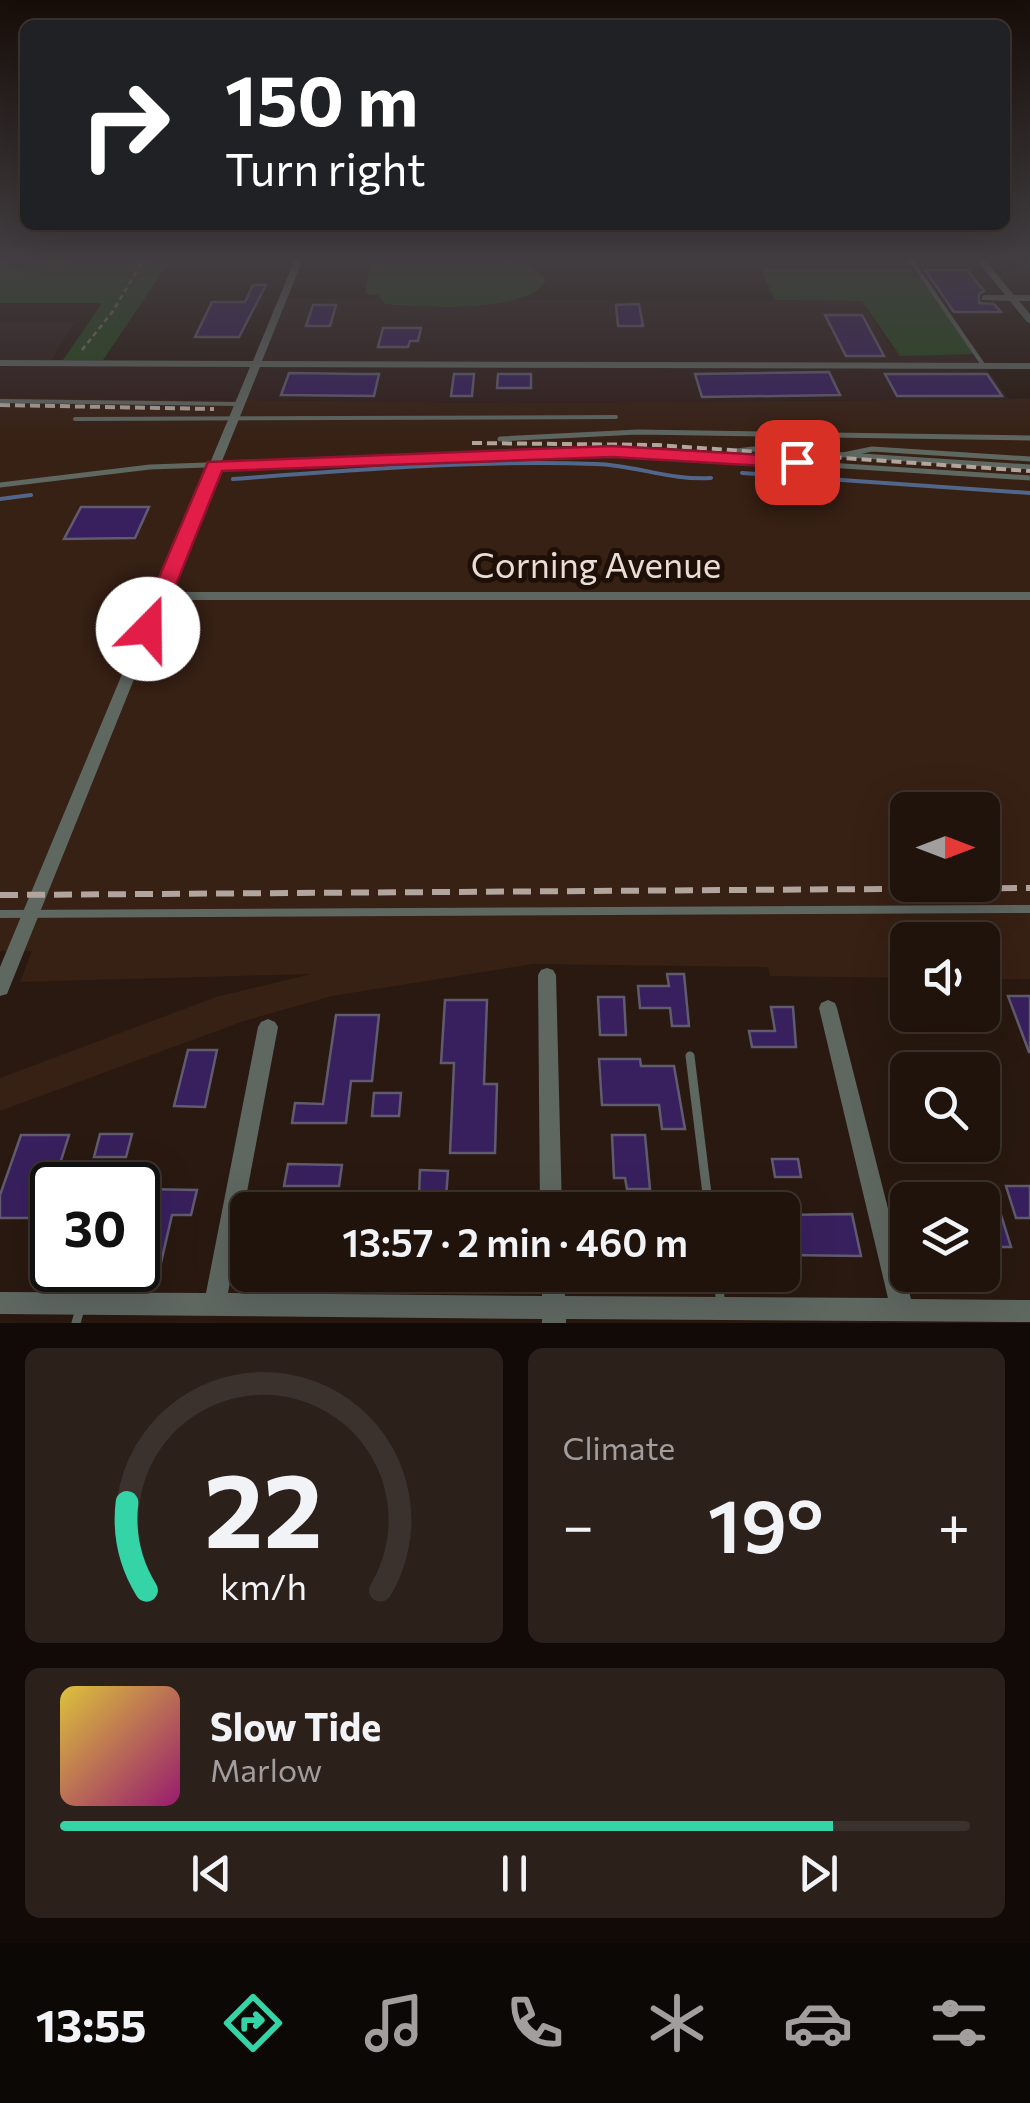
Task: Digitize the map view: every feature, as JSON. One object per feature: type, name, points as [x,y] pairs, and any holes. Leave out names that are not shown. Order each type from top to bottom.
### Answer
[{"type":"street","points":[[0,988],[275,321]]},
{"type":"street","points":[[0,363],[1030,366]]},
{"type":"street","name":"Corning Avenue","points":[[161,596],[1030,596]]},
{"type":"street","points":[[546,975],[552,1192]]},
{"type":"street","points":[[828,1008],[902,1310]]},
{"type":"street","points":[[215,1304],[268,1028]]},
{"type":"street","points":[[0,1303],[79,1313],[215,1304],[554,1316],[722,1310],[1030,1310]]},
{"type":"lane","points":[[953,321],[984,366]]},
{"type":"lane","points":[[0,401],[240,404]]},
{"type":"lane","points":[[75,420],[616,417]]},
{"type":"lane","points":[[576,453],[577,434]]},
{"type":"lane","points":[[500,439],[577,434],[1030,438]]},
{"type":"lane","points":[[731,458],[734,452],[748,449],[1030,467]]},
{"type":"lane","points":[[843,455],[864,449],[1030,459]]},
{"type":"lane","points":[[1,484],[104,471],[626,451],[1030,478]]},
{"type":"lane","points":[[0,914],[1030,908]]},
{"type":"lane","points":[[690,1056],[707,1192]]},
{"type":"lane","points":[[719,1292],[722,1310]]},
{"type":"path","points":[[72,363],[106,321]]},
{"type":"shaded area","points":[[274,321],[874,321],[891,348],[976,354],[1009,399],[508,403],[0,397],[0,322],[75,322],[50,362],[257,364]]},
{"type":"shaded area","points":[[0,397],[508,403],[1030,399],[1030,979],[1000,979],[1000,922],[890,922],[890,978],[770,976],[768,967],[533,964],[332,996],[244,1021],[0,1111],[0,1078],[216,997],[311,974],[20,982],[32,951],[0,951]]},
{"type":"green space","points":[[90,321],[129,321],[103,360],[63,360]]},
{"type":"green space","points":[[876,321],[951,321],[976,354],[900,356]]},
{"type":"building","points":[[203,321],[247,321],[239,337],[195,337]]},
{"type":"building","points":[[308,321],[332,321],[330,326],[306,326]]},
{"type":"building","points":[[617,321],[642,321],[643,326],[618,326]]},
{"type":"building","points":[[828,321],[865,321],[884,356],[846,356]]},
{"type":"building","points":[[383,328],[421,328],[418,341],[410,341],[408,347],[378,347]]},
{"type":"building","points":[[829,372],[840,395],[702,397],[695,374]]},
{"type":"building","points":[[289,373],[379,374],[374,396],[281,395]]},
{"type":"building","points":[[454,374],[474,374],[472,396],[451,396]]},
{"type":"building","points":[[498,374],[531,374],[531,388],[497,388]]},
{"type":"building","points":[[885,374],[987,374],[1002,396],[897,396]]},
{"type":"building","points":[[81,507],[149,507],[135,538],[64,539]]},
{"type":"building","points":[[667,974],[684,974],[689,1026],[672,1026],[670,1008],[640,1008],[638,986],[669,986]]},
{"type":"building","points":[[1008,996],[1030,996],[1030,1052],[1029,1052]]},
{"type":"building","points":[[598,997],[624,997],[626,1035],[600,1035]]},
{"type":"building","points":[[445,1000],[487,1000],[484,1084],[497,1084],[495,1153],[450,1153],[454,1063],[441,1063]]},
{"type":"building","points":[[771,1007],[793,1007],[796,1047],[752,1047],[749,1031],[775,1031]]},
{"type":"building","points":[[336,1015],[379,1015],[372,1081],[351,1081],[346,1123],[292,1123],[295,1103],[323,1104]]},
{"type":"building","points":[[188,1050],[217,1050],[205,1107],[174,1106]]},
{"type":"building","points":[[599,1059],[640,1059],[641,1066],[674,1066],[685,1129],[662,1129],[659,1105],[602,1105]]},
{"type":"building","points":[[374,1093],[401,1093],[399,1116],[372,1116]]},
{"type":"building","points":[[100,1134],[132,1134],[126,1157],[94,1157]]},
{"type":"building","points":[[21,1135],[69,1135],[61,1162],[30,1162],[30,1218],[0,1218],[0,1195]]},
{"type":"building","points":[[612,1135],[645,1135],[650,1189],[627,1189],[625,1178],[614,1178]]},
{"type":"building","points":[[772,1159],[798,1159],[801,1177],[775,1177]]},
{"type":"building","points":[[288,1164],[342,1165],[339,1186],[284,1186]]},
{"type":"building","points":[[420,1170],[448,1171],[446,1192],[419,1192]]},
{"type":"building","points":[[1006,1186],[1030,1186],[1030,1218],[1016,1218]]},
{"type":"building","points":[[160,1189],[197,1190],[191,1215],[172,1215],[160,1267]]},
{"type":"building","points":[[852,1214],[861,1256],[800,1255],[800,1215]]},
{"type":"building","points":[[1000,1215],[1001,1215],[1011,1247],[1000,1247]]},
{"type":"waterway","points":[[233,479],[505,463],[610,465],[711,478]]},
{"type":"waterway","points":[[742,473],[1030,493]]},
{"type":"waterway","points":[[0,499],[31,495]]},
{"type":"railway","points":[[0,405],[214,409]]},
{"type":"railway","points":[[472,443],[657,445],[1030,471]]},
{"type":"railway","points":[[0,895],[1030,888]]},
{"type":"route","points":[[148,629],[215,466],[612,451],[797,462]]}]
